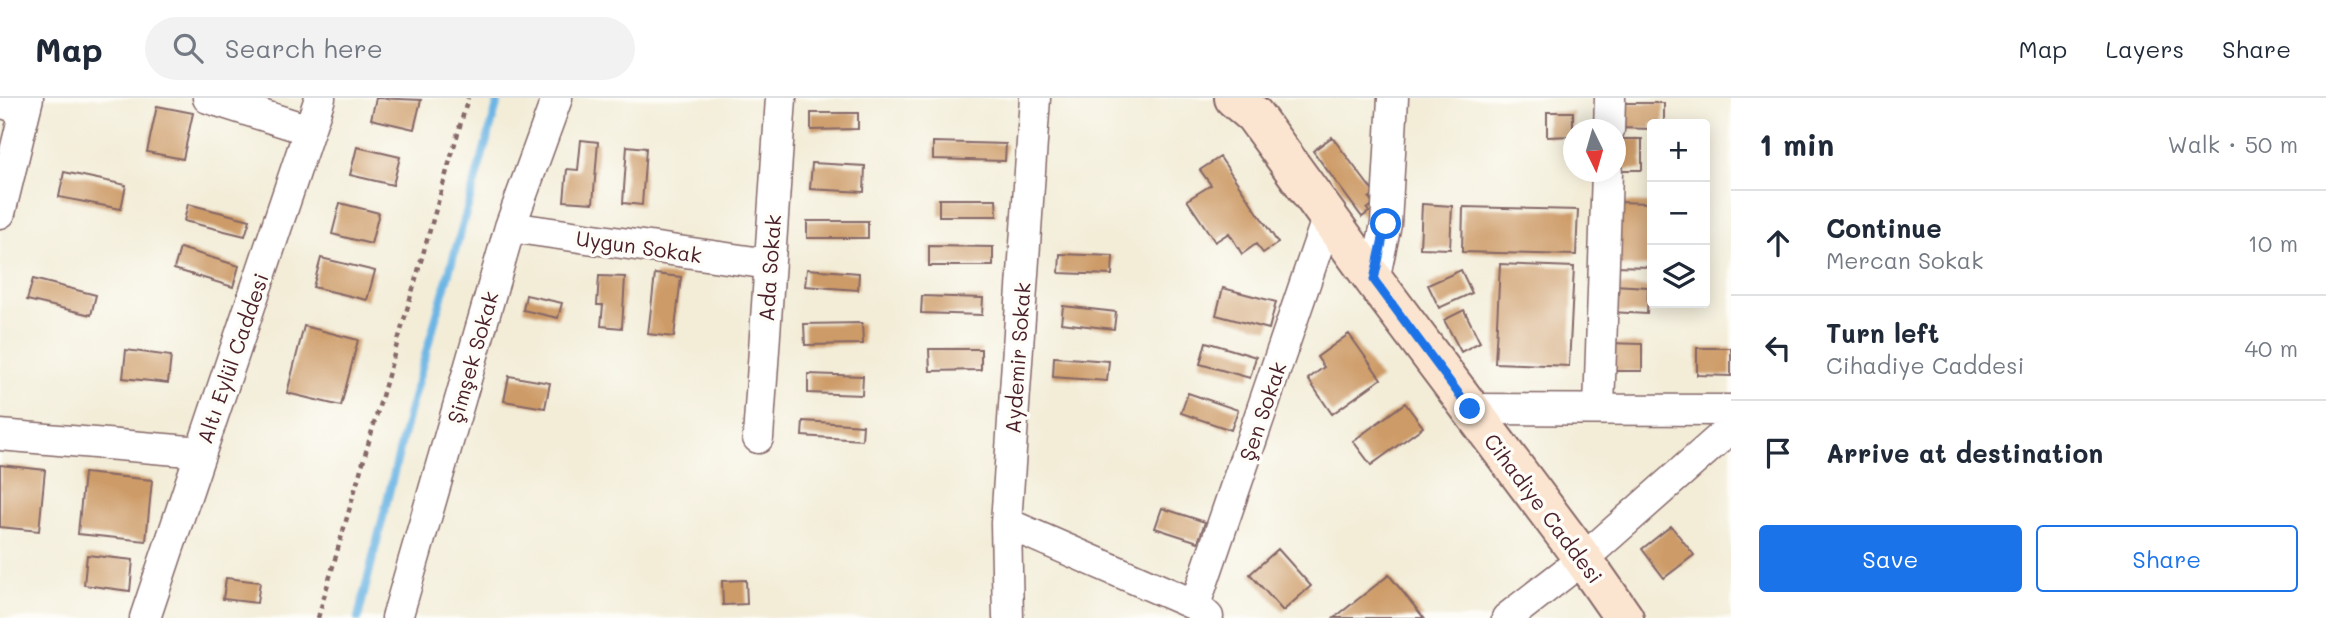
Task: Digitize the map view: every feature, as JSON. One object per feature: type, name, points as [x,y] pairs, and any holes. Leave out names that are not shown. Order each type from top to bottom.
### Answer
[{"type":"street","points":[[208,98],[309,130]]},
{"type":"street","name":"Altı Eylül Caddesi","points":[[145,618],[320,98]]},
{"type":"street","name":"Şimşek Sokak","points":[[397,618],[510,228],[557,98]]},
{"type":"street","name":"Ada Sokak","points":[[758,438],[781,98]]},
{"type":"street","name":"Aydemir Sokak","points":[[1008,618],[1006,523],[1035,98]]},
{"type":"street","name":"Cihadiye Caddesi","points":[[1234,98],[1254,115],[1624,618]]},
{"type":"street","points":[[1374,280],[1386,224],[1393,98]]},
{"type":"street","points":[[1609,119],[1610,98]]},
{"type":"street","points":[[0,213],[17,103]]},
{"type":"street","points":[[1599,409],[1607,182]]},
{"type":"street","name":"Şen Sokak","points":[[1202,612],[1328,216]]},
{"type":"street","name":"Uygun Sokak","points":[[510,228],[769,264]]},
{"type":"street","points":[[1470,409],[1731,410]]},
{"type":"street","points":[[1507,618],[1583,559],[1731,428]]},
{"type":"street","points":[[0,435],[201,452]]},
{"type":"street","points":[[1006,523],[1202,612]]},
{"type":"path","points":[[318,618],[468,98]]},
{"type":"building","points":[[376,98],[421,100],[414,129],[371,119]]},
{"type":"building","points":[[1618,103],[1664,103],[1664,119],[1647,119],[1647,129],[1626,128],[1626,119],[1618,119]]},
{"type":"building","points":[[157,106],[193,113],[183,159],[147,152]]},
{"type":"building","points":[[1547,112],[1573,112],[1573,119],[1563,119],[1563,136],[1547,137]]},
{"type":"building","points":[[811,113],[858,113],[858,129],[811,130]]},
{"type":"building","points":[[1332,137],[1375,194],[1369,198],[1374,204],[1362,217],[1313,151]]},
{"type":"building","points":[[1626,139],[1642,139],[1642,170],[1626,170]]},
{"type":"building","points":[[581,140],[598,142],[593,203],[564,201],[567,169],[578,170]]},
{"type":"building","points":[[933,142],[1006,144],[1005,161],[933,159]]},
{"type":"building","points":[[627,146],[646,148],[642,205],[623,203]]},
{"type":"building","points":[[357,147],[400,157],[393,185],[350,175]]},
{"type":"building","points":[[1220,157],[1278,243],[1263,253],[1256,244],[1242,254],[1229,233],[1215,242],[1187,200],[1211,185],[1200,170]]},
{"type":"building","points":[[812,163],[865,166],[864,192],[810,189]]},
{"type":"building","points":[[64,172],[126,185],[121,209],[59,197]]},
{"type":"building","points":[[939,199],[996,199],[997,216],[939,216]]},
{"type":"building","points":[[1617,202],[1647,203],[1647,267],[1615,266]]},
{"type":"building","points":[[340,203],[379,213],[371,244],[332,234]]},
{"type":"building","points":[[188,204],[250,220],[245,236],[184,221]]},
{"type":"building","points":[[1422,204],[1452,206],[1450,249],[1420,248]]},
{"type":"building","points":[[1463,207],[1578,210],[1576,255],[1462,252]]},
{"type":"building","points":[[807,221],[868,221],[868,238],[807,238]]},
{"type":"building","points":[[929,246],[993,247],[993,266],[929,266]]},
{"type":"building","points":[[180,248],[239,266],[233,287],[174,269]]},
{"type":"building","points":[[1060,254],[1113,256],[1112,275],[1059,273]]},
{"type":"building","points":[[321,258],[375,271],[367,300],[313,287]]},
{"type":"building","points":[[1500,264],[1574,267],[1569,366],[1495,363]]},
{"type":"building","points":[[807,269],[859,273],[858,290],[805,286]]},
{"type":"building","points":[[1461,270],[1472,293],[1439,308],[1428,285]]},
{"type":"building","points":[[655,274],[681,277],[674,337],[648,334]]},
{"type":"building","points":[[599,276],[625,277],[622,328],[601,326],[603,305],[597,305]]},
{"type":"building","points":[[33,279],[96,295],[91,315],[27,300]]},
{"type":"building","points":[[1613,285],[1647,287],[1647,314],[1611,312]]},
{"type":"building","points":[[1223,288],[1276,302],[1269,329],[1216,315]]},
{"type":"building","points":[[526,295],[562,303],[558,318],[523,310]]},
{"type":"building","points":[[922,296],[983,298],[982,315],[921,313]]},
{"type":"building","points":[[1063,306],[1116,312],[1114,329],[1061,323]]},
{"type":"building","points":[[1464,310],[1480,342],[1461,352],[1444,320]]},
{"type":"building","points":[[862,323],[863,344],[805,345],[804,324]]},
{"type":"building","points":[[304,326],[358,340],[341,406],[287,393]]},
{"type":"building","points":[[1349,334],[1381,379],[1332,414],[1308,379],[1324,367],[1317,357]]},
{"type":"building","points":[[1206,342],[1256,357],[1250,378],[1200,364]]},
{"type":"building","points":[[1607,343],[1642,344],[1642,371],[1608,371]]},
{"type":"building","points":[[1697,348],[1731,348],[1731,376],[1697,375]]},
{"type":"building","points":[[929,349],[981,349],[981,370],[930,371]]},
{"type":"building","points":[[126,350],[171,356],[168,383],[123,378]]},
{"type":"building","points":[[1054,357],[1109,361],[1107,381],[1053,377]]},
{"type":"building","points":[[808,374],[863,376],[862,395],[808,393]]},
{"type":"building","points":[[509,376],[550,383],[545,408],[504,401]]},
{"type":"building","points":[[1188,393],[1238,410],[1231,430],[1181,413]]},
{"type":"building","points":[[1405,403],[1423,427],[1371,465],[1353,441]]},
{"type":"building","points":[[803,421],[863,425],[862,440],[802,436]]},
{"type":"building","points":[[0,465],[45,470],[39,531],[0,527]]},
{"type":"building","points":[[84,473],[152,480],[146,541],[78,534]]},
{"type":"building","points":[[1162,508],[1205,522],[1198,542],[1155,528]]},
{"type":"building","points":[[1671,526],[1694,555],[1664,578],[1642,549]]},
{"type":"building","points":[[1278,549],[1311,586],[1283,611],[1250,574]]},
{"type":"building","points":[[87,555],[133,560],[130,591],[84,585]]},
{"type":"building","points":[[1389,575],[1424,618],[1334,618]]},
{"type":"building","points":[[226,578],[260,582],[257,603],[223,599]]},
{"type":"building","points":[[746,580],[747,604],[723,605],[722,581]]},
{"type":"waterway","points":[[358,618],[409,412],[499,98]]},
{"type":"route","points":[[1386,224],[1374,280],[1470,409]]}]
